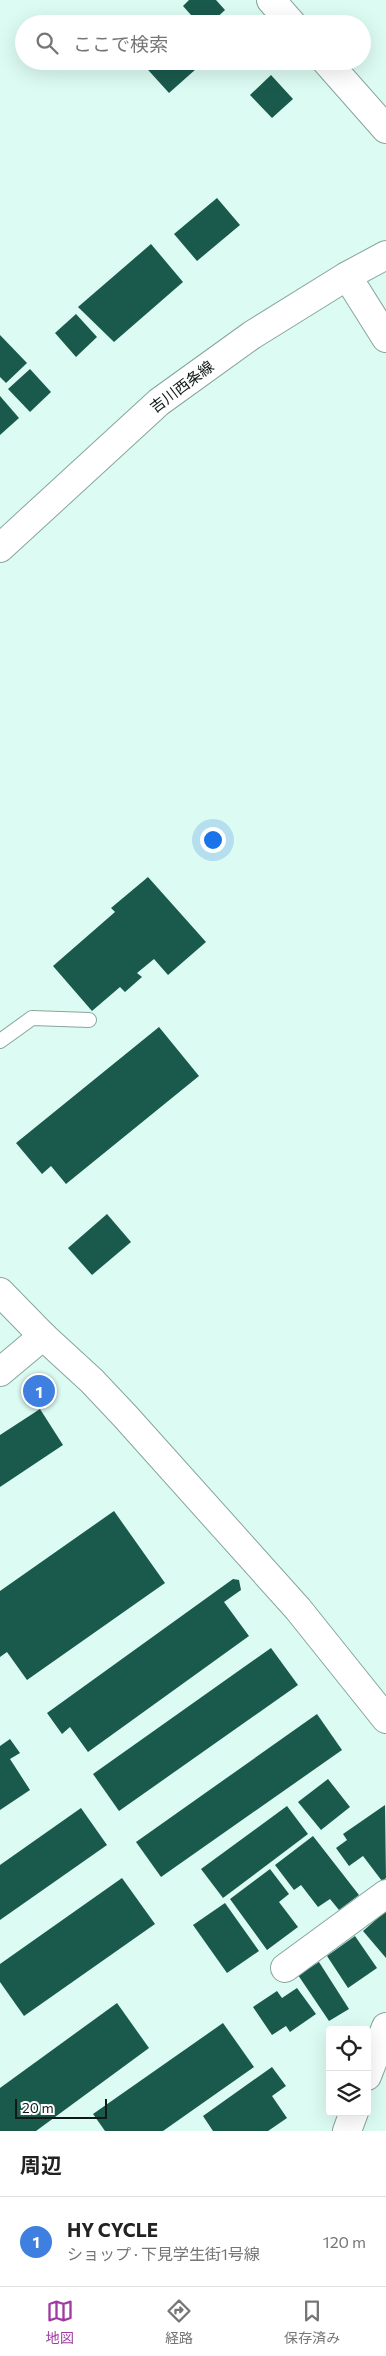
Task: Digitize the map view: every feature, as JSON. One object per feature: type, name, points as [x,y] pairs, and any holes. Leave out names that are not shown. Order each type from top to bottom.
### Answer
[{"type":"street","points":[[271,0],[284,15]]},
{"type":"street","points":[[334,70],[386,129]]},
{"type":"street","name":"吉川西条線","points":[[0,548],[159,402],[252,335],[347,276],[386,255]]},
{"type":"street","points":[[347,276],[386,338]]},
{"type":"street","points":[[0,1292],[43,1336],[92,1381],[292,1602],[386,1719]]},
{"type":"street","points":[[0,1372],[43,1336]]},
{"type":"street","points":[[285,1968],[386,1894]]},
{"type":"street","points":[[369,2071],[386,2027]]},
{"type":"street","points":[[347,2131],[353,2116]]},
{"type":"lane","points":[[0,1042],[32,1018],[89,1020]]},
{"type":"building","points":[[189,0],[216,0],[225,10],[220,15],[191,15],[183,6]]},
{"type":"building","points":[[148,70],[195,70],[169,93]]},
{"type":"building","points":[[271,75],[293,99],[272,118],[250,95]]},
{"type":"building","points":[[217,198],[240,225],[197,261],[174,234]]},
{"type":"building","points":[[151,244],[183,282],[114,342],[78,307]]},
{"type":"building","points":[[76,314],[97,337],[76,357],[55,333]]},
{"type":"building","points":[[0,335],[27,363],[6,383],[0,377]]},
{"type":"building","points":[[30,369],[51,392],[30,412],[8,389]]},
{"type":"building","points":[[0,396],[19,418],[0,435]]},
{"type":"building","points":[[148,877],[206,942],[168,975],[154,959],[137,973],[142,977],[125,992],[120,987],[92,1011],[53,966],[115,912],[111,908]]},
{"type":"building","points":[[159,1027],[199,1076],[66,1184],[51,1166],[42,1174],[16,1143]]},
{"type":"building","points":[[107,1214],[131,1242],[92,1275],[68,1248]]},
{"type":"building","points":[[40,1409],[63,1445],[0,1487],[0,1435]]},
{"type":"building","points":[[114,1511],[165,1583],[27,1680],[7,1652],[0,1657],[0,1591]]},
{"type":"building","points":[[233,1579],[239,1580],[241,1590],[224,1602],[249,1636],[88,1752],[70,1727],[62,1734],[47,1713]]},
{"type":"building","points":[[271,1648],[298,1685],[119,1811],[93,1774]]},
{"type":"building","points":[[317,1714],[342,1750],[161,1877],[136,1842]]},
{"type":"building","points":[[10,1739],[20,1753],[10,1759],[30,1790],[0,1810],[0,1746]]},
{"type":"building","points":[[328,1779],[350,1807],[321,1830],[298,1802]]},
{"type":"building","points":[[385,1805],[386,1878],[382,1881],[363,1856],[349,1866],[336,1848],[347,1840],[343,1834]]},
{"type":"building","points":[[287,1806],[308,1834],[223,1898],[201,1869]]},
{"type":"building","points":[[81,1808],[107,1845],[0,1920],[0,1865]]},
{"type":"building","points":[[313,1836],[359,1895],[339,1910],[330,1899],[318,1907],[301,1885],[294,1890],[275,1865]]},
{"type":"building","points":[[270,1869],[289,1894],[279,1902],[298,1927],[267,1950],[230,1899]]},
{"type":"building","points":[[122,1878],[155,1924],[24,2016],[0,1982],[0,1964]]},
{"type":"building","points":[[225,1903],[259,1951],[227,1973],[193,1925]]},
{"type":"building","points":[[386,1911],[386,1958],[363,1931]]},
{"type":"building","points":[[355,1936],[377,1968],[348,1988],[327,1956]]},
{"type":"building","points":[[319,1962],[349,2009],[329,2021],[298,1975]]},
{"type":"building","points":[[297,1988],[316,2014],[290,2032],[286,2026],[272,2035],[253,2007],[277,1991],[282,1998]]},
{"type":"building","points":[[117,2003],[149,2048],[36,2131],[0,2131],[0,2088]]},
{"type":"building","points":[[223,2023],[254,2067],[163,2131],[105,2131],[93,2114]]},
{"type":"building","points":[[272,2067],[286,2086],[272,2096],[287,2118],[268,2131],[213,2131],[203,2116]]},
{"type":"place","name":"HY CYCLE","points":[[39,1391]]}]
